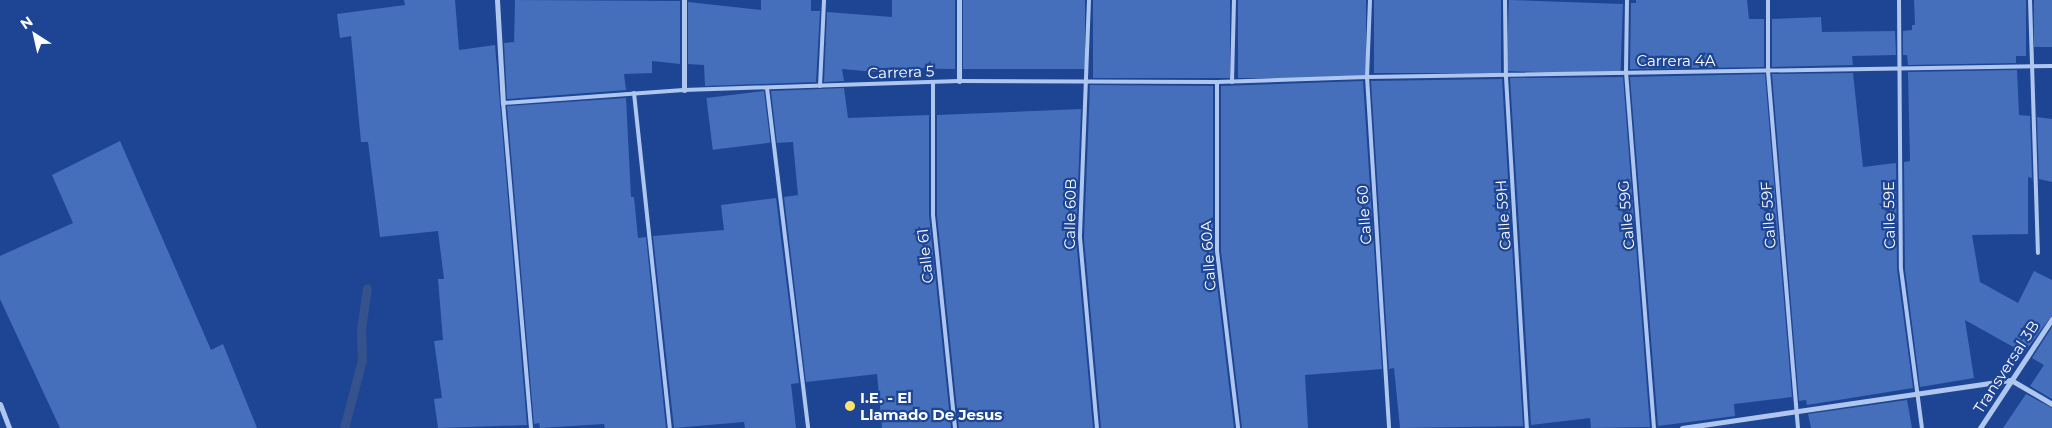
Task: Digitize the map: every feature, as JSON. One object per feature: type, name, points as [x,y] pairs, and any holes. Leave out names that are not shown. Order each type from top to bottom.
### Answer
[{"type":"street","points":[[498,0],[503,103]]},
{"type":"street","points":[[684,0],[684,90]]},
{"type":"street","points":[[959,0],[959,81]]},
{"type":"street","name":"Transversal 3B","points":[[1980,428],[2052,319]]},
{"type":"street","points":[[1682,428],[2011,380],[2052,404]]},
{"type":"street","points":[[0,404],[9,428]]},
{"type":"lane","points":[[820,86],[824,0]]},
{"type":"lane","name":"Calle 60B","points":[[1089,0],[1080,238],[1097,428]]},
{"type":"lane","points":[[1232,82],[1234,0]]},
{"type":"lane","name":"Calle 60","points":[[1370,0],[1367,77],[1389,428]]},
{"type":"lane","name":"Calle 59H","points":[[1504,0],[1506,76],[1527,428]]},
{"type":"lane","name":"Calle 59G","points":[[1627,0],[1626,72],[1654,428]]},
{"type":"lane","name":"Calle 59F","points":[[1768,0],[1768,71],[1794,411],[1798,428]]},
{"type":"lane","name":"Calle 59E","points":[[1899,0],[1901,269],[1915,394],[1922,428]]},
{"type":"lane","points":[[2030,0],[2038,253]]},
{"type":"lane","name":"Carrera 4A","points":[[1300,79],[2052,66]]},
{"type":"lane","name":"Carrera 5","points":[[503,103],[684,90],[959,81],[1232,82],[1300,79]]},
{"type":"lane","name":"Calle 61","points":[[933,82],[933,215],[955,428]]},
{"type":"lane","name":"Calle 60A","points":[[1216,82],[1217,251],[1238,428]]},
{"type":"lane","points":[[768,88],[808,428]]},
{"type":"lane","points":[[634,93],[670,428]]},
{"type":"lane","points":[[503,103],[531,428]]},
{"type":"building","points":[[404,0],[455,0],[459,50],[495,45],[527,425],[438,428],[434,399],[442,398],[434,341],[443,340],[438,279],[444,279],[438,231],[380,237],[368,142],[361,142],[351,36],[340,38],[337,14],[405,5]]},
{"type":"building","points":[[515,0],[680,1],[680,64],[652,61],[652,73],[624,74],[626,90],[507,99],[504,43],[514,42]]},
{"type":"building","points":[[761,0],[811,0],[811,11],[820,11],[816,82],[705,86],[704,65],[688,64],[688,2],[761,10]]},
{"type":"building","points":[[892,0],[955,0],[955,69],[877,68],[876,72],[842,69],[844,81],[824,82],[827,12],[892,17]]},
{"type":"building","points":[[963,0],[1085,0],[1085,69],[963,69]]},
{"type":"building","points":[[1093,0],[1230,0],[1230,78],[1093,78]]},
{"type":"building","points":[[1238,0],[1366,0],[1366,78],[1238,78]]},
{"type":"building","points":[[1374,0],[1501,0],[1501,73],[1374,73]]},
{"type":"building","points":[[1509,0],[1623,4],[1620,75],[1507,71]]},
{"type":"building","points":[[1636,0],[1747,0],[1749,19],[1764,19],[1764,67],[1630,69],[1631,3],[1636,3]]},
{"type":"building","points":[[1914,0],[2026,0],[2026,56],[2016,56],[2016,63],[1908,65],[1907,55],[1903,55],[1903,31],[1912,30],[1912,25],[1915,25]]},
{"type":"building","points":[[2034,0],[2052,0],[2052,47],[2034,47]]},
{"type":"building","points":[[1821,17],[1822,32],[1895,31],[1896,55],[1852,56],[1853,65],[1772,67],[1772,19]]},
{"type":"building","points":[[2017,70],[2019,115],[2030,116],[2032,178],[2028,177],[2028,234],[1972,235],[1980,282],[2018,303],[2034,271],[2052,280],[2052,315],[2024,353],[1965,320],[1974,378],[1920,387],[1905,269],[1904,162],[1910,161],[1908,72]]},
{"type":"building","points":[[1853,73],[1863,167],[1896,163],[1897,269],[1913,388],[1807,405],[1806,400],[1799,401],[1772,74]]},
{"type":"building","points":[[1765,74],[1792,397],[1734,404],[1735,416],[1658,426],[1630,77]]},
{"type":"building","points":[[1623,77],[1650,427],[1591,428],[1590,418],[1531,425],[1510,78]]},
{"type":"building","points":[[1502,79],[1523,426],[1400,428],[1394,368],[1389,369],[1371,81]]},
{"type":"building","points":[[1363,81],[1382,369],[1305,375],[1308,428],[1242,428],[1221,251],[1221,86]]},
{"type":"building","points":[[1090,85],[1213,86],[1213,251],[1234,428],[1101,428],[1084,238]]},
{"type":"building","points":[[844,88],[848,118],[929,115],[929,215],[951,428],[882,428],[877,374],[806,382],[784,197],[798,195],[793,142],[777,143],[771,91]]},
{"type":"building","points":[[764,91],[770,143],[713,150],[706,98]]},
{"type":"building","points":[[626,98],[631,197],[634,197],[638,238],[646,237],[666,428],[605,428],[604,424],[540,428],[539,423],[534,424],[507,106]]},
{"type":"building","points":[[1081,109],[1076,238],[1093,428],[959,428],[937,215],[937,115]]},
{"type":"building","points":[[2037,117],[2052,119],[2052,182],[2039,179]]},
{"type":"building","points":[[120,141],[211,350],[223,344],[257,428],[60,428],[0,299],[0,256],[73,223],[52,175]]},
{"type":"building","points":[[776,198],[799,383],[791,384],[796,428],[745,428],[744,422],[674,428],[653,236],[724,230],[721,205]]},
{"type":"building","points":[[2052,327],[2052,399],[2030,386],[2044,365],[2032,358]]},
{"type":"building","points":[[2026,394],[2052,408],[2052,428],[2003,428]]},
{"type":"building","points":[[1907,400],[1912,428],[1811,428],[1808,414]]},
{"type":"waterway","points":[[344,428],[362,360],[361,329],[367,288]]},
{"type":"place","name":"I.E. - El Llamado De Jesus","points":[[850,406]]}]
